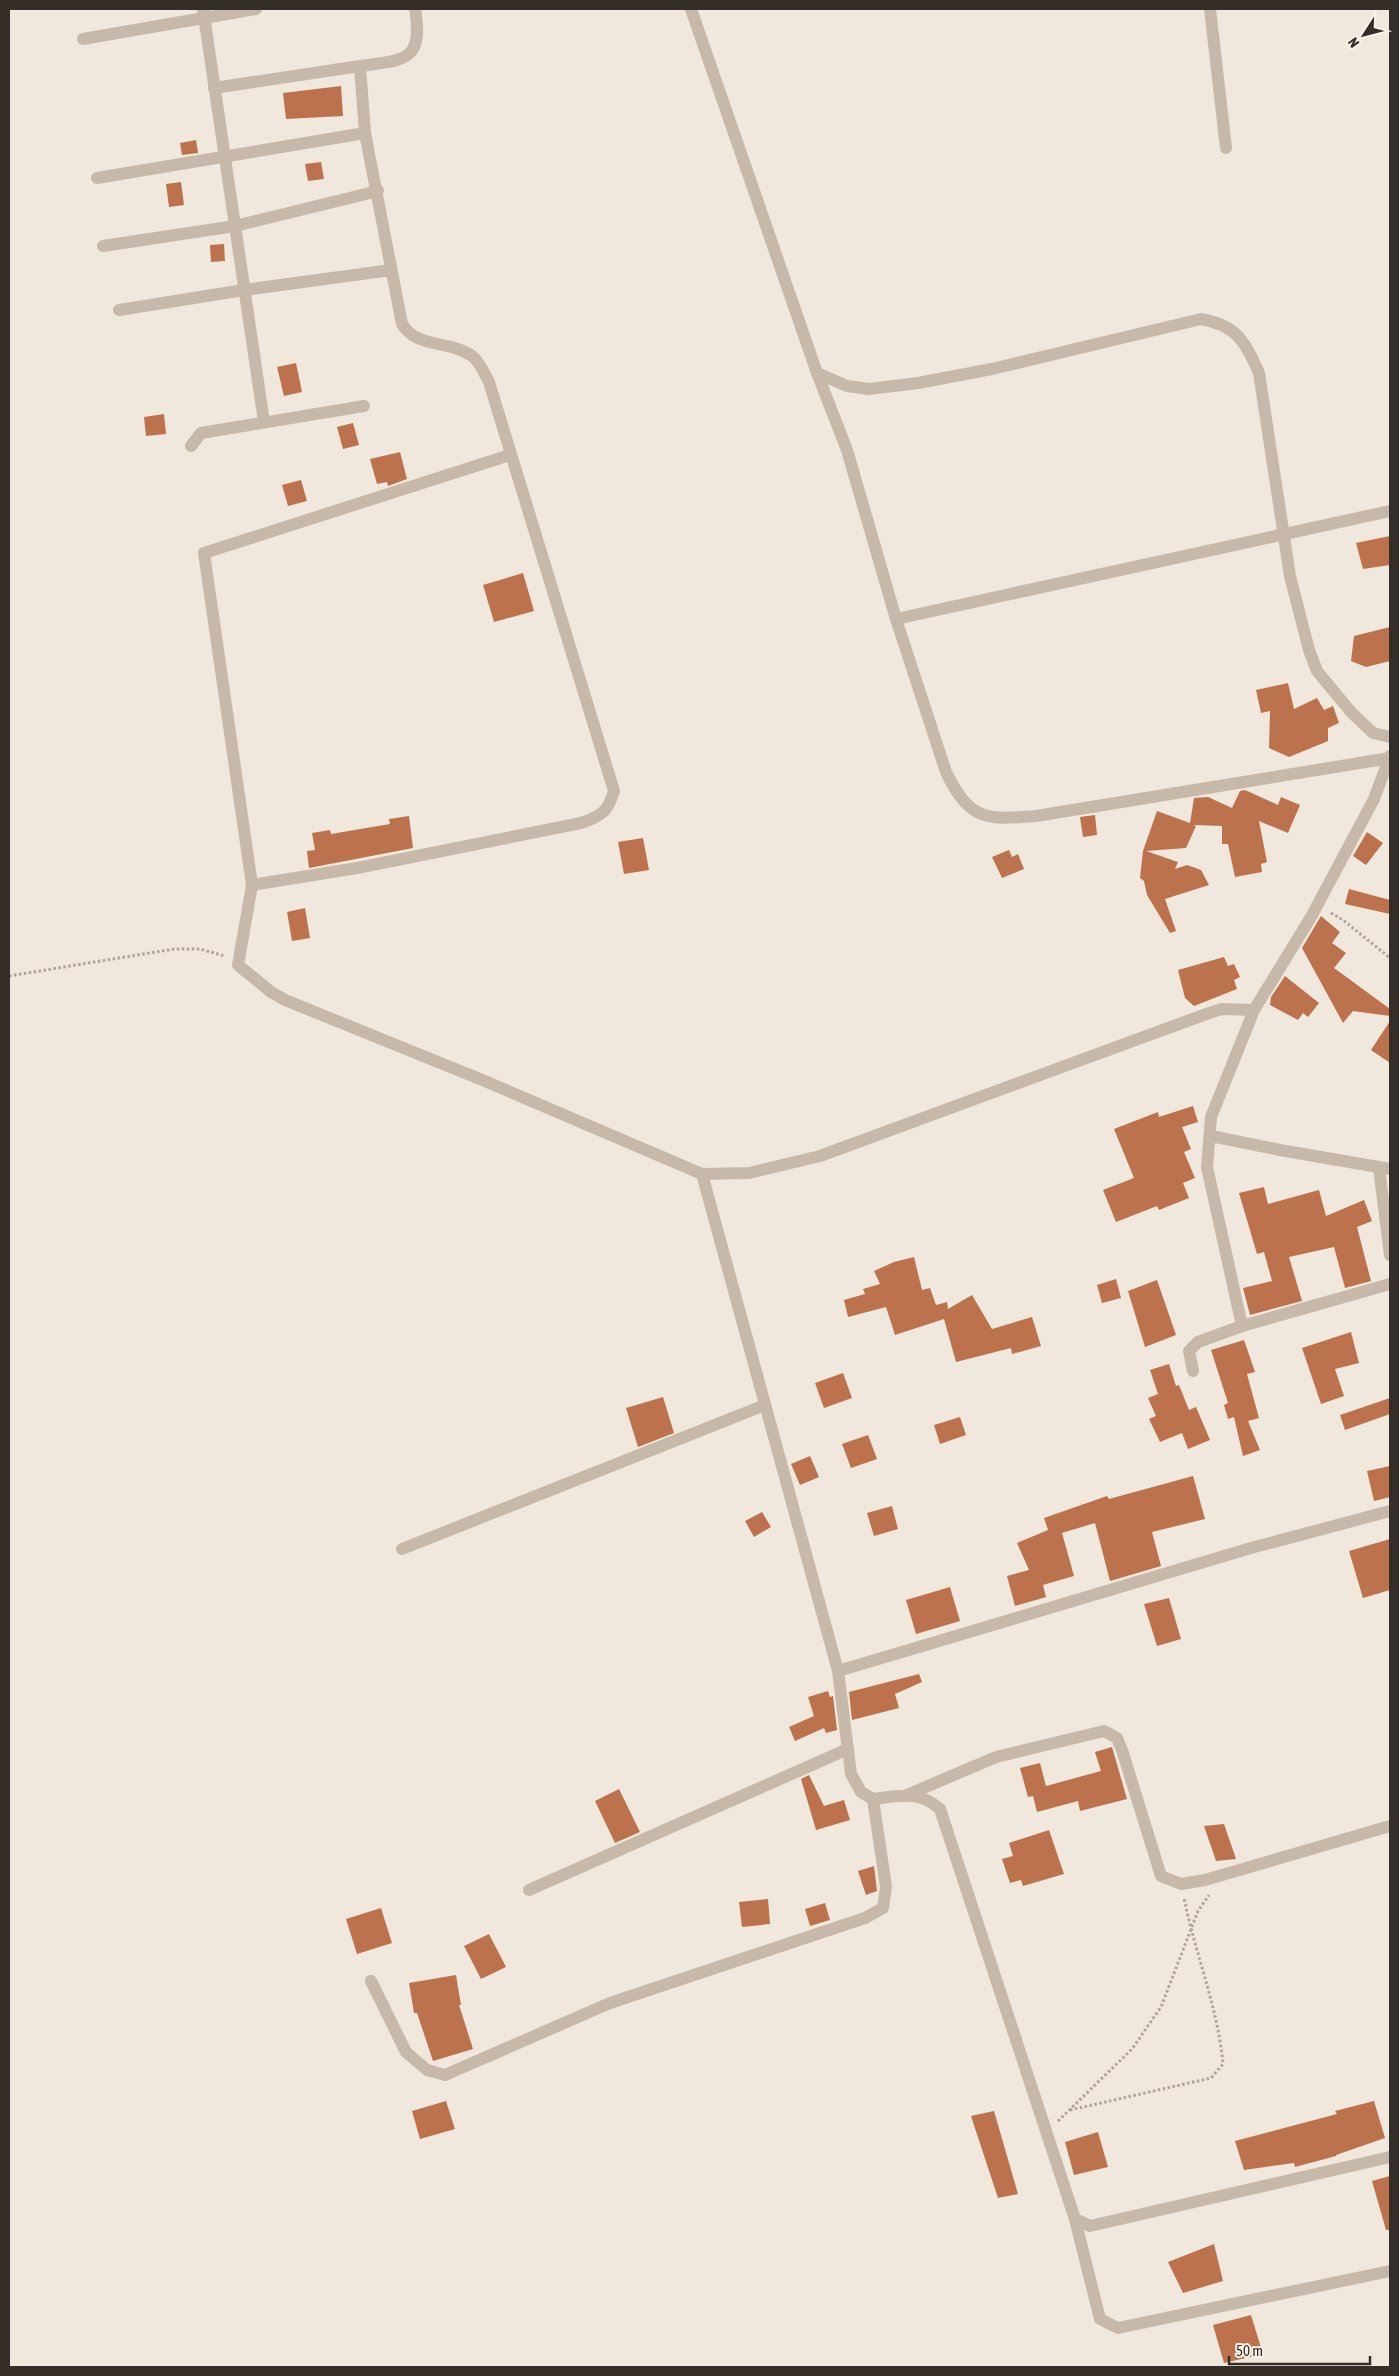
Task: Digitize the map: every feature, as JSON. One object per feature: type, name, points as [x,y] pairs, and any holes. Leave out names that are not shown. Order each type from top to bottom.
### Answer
[{"type":"street","points":[[83,39],[204,13],[256,9]]},
{"type":"street","points":[[214,88],[398,61],[410,54],[417,44],[418,28],[415,9]]},
{"type":"street","points":[[691,9],[817,373],[847,450],[896,619],[946,772],[955,791],[969,807],[982,815],[999,819],[1036,816],[1390,757]]},
{"type":"street","points":[[1210,9],[1226,148]]},
{"type":"street","points":[[204,13],[264,422]]},
{"type":"street","points":[[252,885],[357,868],[581,823],[598,817],[610,806],[614,791],[489,382],[481,366],[472,356],[460,350],[418,338],[408,333],[402,324],[378,191],[365,133],[360,66]]},
{"type":"street","points":[[97,178],[365,133]]},
{"type":"street","points":[[103,246],[235,226],[378,191]]},
{"type":"street","points":[[119,310],[244,290],[391,270]]},
{"type":"street","points":[[817,373],[847,386],[868,389],[918,384],[992,369],[1201,319],[1219,322],[1236,333],[1248,348],[1259,373],[1290,576],[1304,632],[1317,671],[1351,712],[1373,733],[1390,737]]},
{"type":"street","points":[[191,446],[201,433],[364,406]]},
{"type":"street","points":[[510,455],[204,553],[252,885],[238,965],[271,992],[285,1000],[480,1079],[702,1174],[749,1173],[820,1156],[1209,1013],[1222,1009],[1254,1010]]},
{"type":"street","points":[[896,619],[1390,511]]},
{"type":"street","points":[[1242,1326],[1207,1167],[1211,1136],[1211,1117],[1254,1010],[1317,906],[1374,799],[1390,757]]},
{"type":"street","points":[[1211,1136],[1384,1168],[1390,1255]]},
{"type":"street","points":[[702,1174],[838,1671],[851,1774],[861,1792],[873,1799],[907,1795],[996,1757],[1104,1731],[1117,1738],[1122,1750],[1161,1876],[1181,1884],[1220,1876],[1390,1826]]},
{"type":"street","points":[[1193,1371],[1189,1351],[1198,1342],[1242,1326],[1390,1284]]},
{"type":"street","points":[[402,1549],[766,1405]]},
{"type":"street","points":[[838,1671],[1251,1548],[1390,1511]]},
{"type":"street","points":[[529,1890],[848,1749]]},
{"type":"street","points":[[907,1795],[929,1799],[940,1809],[1075,2219],[1100,2319],[1118,2328],[1390,2271]]},
{"type":"street","points":[[371,1982],[406,2052],[427,2070],[445,2075],[610,2003],[865,1918],[883,1908],[886,1887],[873,1799]]},
{"type":"street","points":[[1075,2219],[1090,2226],[1390,2157]]},
{"type":"path","points":[[1317,906],[1343,920],[1390,958]]},
{"type":"path","points":[[9,976],[174,949],[200,949],[218,952],[238,965]]},
{"type":"path","points":[[1047,2132],[1132,2049],[1161,2007],[1198,1911],[1220,1876]]},
{"type":"path","points":[[1070,2110],[1211,2078],[1223,2064],[1221,2043],[1190,1931],[1181,1884]]},
{"type":"building","points":[[341,86],[343,116],[286,119],[283,93]]},
{"type":"building","points":[[196,140],[198,153],[182,155],[180,143]]},
{"type":"building","points":[[321,162],[324,179],[308,181],[305,164]]},
{"type":"building","points":[[181,182],[184,205],[169,207],[166,184]]},
{"type":"building","points":[[224,244],[225,261],[211,262],[210,245]]},
{"type":"building","points":[[296,363],[302,392],[284,396],[277,367]]},
{"type":"building","points":[[164,414],[166,434],[146,436],[144,417]]},
{"type":"building","points":[[353,423],[359,445],[343,449],[337,427]]},
{"type":"building","points":[[400,452],[407,479],[388,486],[387,482],[377,484],[370,459]]},
{"type":"building","points":[[301,480],[307,501],[288,506],[282,485]]},
{"type":"building","points":[[1390,536],[1390,565],[1363,569],[1356,543]]},
{"type":"building","points":[[523,573],[534,611],[494,622],[483,585]]},
{"type":"building","points":[[1390,627],[1390,661],[1366,667],[1351,661],[1354,636]]},
{"type":"building","points":[[1288,683],[1294,709],[1317,698],[1324,710],[1333,706],[1339,723],[1328,728],[1328,741],[1289,757],[1269,748],[1270,711],[1261,713],[1256,690]]},
{"type":"building","points":[[1245,790],[1278,805],[1281,797],[1300,805],[1288,833],[1259,821],[1267,862],[1261,864],[1262,872],[1235,877],[1228,844],[1222,844],[1222,826],[1193,825],[1196,826],[1186,848],[1146,851],[1178,862],[1175,869],[1187,865],[1201,870],[1209,885],[1165,899],[1176,931],[1170,933],[1147,895],[1144,881],[1140,878],[1143,851],[1157,811],[1190,823],[1194,798],[1208,797],[1232,808],[1240,791]]},
{"type":"building","points":[[1095,815],[1097,835],[1083,837],[1080,817]]},
{"type":"building","points":[[409,816],[413,848],[309,868],[307,851],[315,850],[312,833],[330,830],[331,834],[390,824],[389,819]]},
{"type":"building","points":[[1367,832],[1383,843],[1366,865],[1353,856]]},
{"type":"building","points":[[643,838],[649,870],[624,874],[618,842]]},
{"type":"building","points":[[1009,850],[1012,857],[1018,854],[1024,869],[1002,878],[992,857]]},
{"type":"building","points":[[1349,889],[1390,900],[1390,914],[1345,904]]},
{"type":"building","points":[[305,908],[310,938],[292,941],[287,912]]},
{"type":"building","points":[[1321,916],[1340,932],[1332,943],[1346,953],[1334,968],[1390,1009],[1390,1016],[1353,1011],[1343,1023],[1302,948]]},
{"type":"building","points":[[1224,957],[1228,966],[1234,964],[1240,977],[1234,980],[1237,989],[1194,1006],[1185,998],[1178,970]]},
{"type":"building","points":[[1285,976],[1319,1003],[1308,1017],[1303,1013],[1298,1020],[1270,1005],[1271,997]]},
{"type":"building","points":[[1390,1021],[1390,1063],[1371,1050]]},
{"type":"building","points":[[1193,1106],[1198,1122],[1182,1127],[1191,1149],[1184,1152],[1195,1178],[1183,1183],[1189,1198],[1159,1210],[1157,1206],[1116,1222],[1103,1190],[1134,1178],[1114,1129],[1158,1112],[1159,1117]]},
{"type":"building","points":[[1264,1187],[1268,1204],[1319,1190],[1326,1216],[1364,1200],[1372,1221],[1357,1227],[1371,1281],[1345,1288],[1334,1247],[1289,1257],[1302,1301],[1250,1315],[1243,1288],[1272,1281],[1264,1252],[1257,1254],[1239,1193]]},
{"type":"building","points":[[914,1257],[922,1290],[930,1288],[936,1305],[947,1302],[948,1309],[972,1295],[992,1329],[1032,1317],[1041,1346],[1012,1354],[1011,1348],[956,1362],[944,1319],[895,1335],[886,1307],[848,1317],[844,1300],[865,1294],[863,1289],[880,1284],[874,1271],[894,1262]]},
{"type":"building","points":[[1116,1279],[1121,1298],[1102,1303],[1097,1285]]},
{"type":"building","points":[[1157,1280],[1176,1335],[1145,1347],[1128,1291]]},
{"type":"building","points":[[1351,1332],[1359,1363],[1335,1369],[1344,1396],[1321,1404],[1302,1348]]},
{"type":"building","points":[[1244,1340],[1255,1372],[1247,1374],[1259,1418],[1248,1421],[1260,1450],[1243,1456],[1234,1417],[1228,1419],[1224,1405],[1228,1403],[1211,1350]]},
{"type":"building","points":[[1169,1364],[1176,1386],[1179,1385],[1189,1410],[1196,1407],[1210,1440],[1188,1449],[1182,1433],[1160,1442],[1149,1419],[1156,1416],[1148,1398],[1158,1394],[1150,1370]]},
{"type":"building","points":[[843,1373],[852,1398],[824,1408],[815,1383]]},
{"type":"building","points":[[663,1397],[674,1433],[638,1447],[626,1408]]},
{"type":"building","points":[[1390,1398],[1390,1414],[1345,1430],[1340,1415]]},
{"type":"building","points":[[960,1417],[966,1435],[940,1444],[934,1425]]},
{"type":"building","points":[[868,1435],[877,1459],[851,1468],[842,1444]]},
{"type":"building","points":[[810,1456],[819,1477],[800,1485],[791,1464]]},
{"type":"building","points":[[1390,1466],[1390,1497],[1374,1501],[1367,1471]]},
{"type":"building","points":[[1193,1476],[1205,1519],[1152,1532],[1161,1566],[1110,1581],[1095,1523],[1062,1533],[1074,1576],[1043,1585],[1046,1597],[1015,1606],[1007,1576],[1029,1570],[1017,1543],[1048,1530],[1044,1518],[1107,1496],[1109,1499]]},
{"type":"building","points":[[892,1506],[898,1529],[874,1536],[867,1513]]},
{"type":"building","points":[[762,1512],[771,1527],[754,1537],[745,1521]]},
{"type":"building","points":[[1390,1539],[1390,1590],[1363,1598],[1349,1551]]},
{"type":"building","points":[[950,1587],[960,1621],[916,1634],[906,1600]]},
{"type":"building","points":[[1169,1598],[1181,1639],[1157,1646],[1144,1604]]},
{"type":"building","points":[[919,1674],[922,1682],[895,1694],[899,1708],[852,1720],[849,1692]]},
{"type":"building","points":[[828,1691],[830,1697],[833,1696],[837,1730],[826,1733],[824,1728],[795,1741],[789,1727],[814,1716],[808,1697]]},
{"type":"building","points":[[1112,1747],[1127,1799],[1080,1811],[1078,1801],[1037,1812],[1033,1796],[1028,1797],[1020,1768],[1040,1763],[1046,1786],[1101,1771],[1095,1752]]},
{"type":"building","points":[[809,1775],[824,1806],[844,1800],[850,1820],[816,1830],[801,1779]]},
{"type":"building","points":[[619,1789],[640,1832],[615,1843],[595,1801]]},
{"type":"building","points":[[1224,1824],[1236,1859],[1216,1861],[1204,1826]]},
{"type":"building","points":[[1049,1830],[1064,1874],[1023,1886],[1021,1880],[1010,1883],[1002,1859],[1013,1856],[1009,1843]]},
{"type":"building","points":[[874,1866],[877,1891],[866,1895],[858,1871]]},
{"type":"building","points":[[768,1899],[770,1924],[742,1927],[739,1902]]},
{"type":"building","points":[[825,1903],[830,1920],[810,1926],[805,1909]]},
{"type":"building","points":[[381,1908],[392,1943],[357,1954],[346,1919]]},
{"type":"building","points":[[489,1934],[506,1967],[481,1979],[464,1946]]},
{"type":"building","points":[[456,1975],[461,2005],[459,2005],[473,2049],[433,2061],[417,2013],[414,2013],[409,1983]]},
{"type":"building","points":[[446,2101],[455,2129],[420,2139],[412,2111]]},
{"type":"building","points":[[1374,2101],[1385,2138],[1336,2156],[1295,2167],[1294,2163],[1244,2170],[1235,2141],[1337,2114],[1335,2111]]},
{"type":"building","points":[[994,2111],[1018,2194],[998,2198],[971,2116]]},
{"type":"building","points":[[1098,2132],[1108,2167],[1074,2175],[1065,2142]]},
{"type":"building","points":[[1390,2176],[1390,2230],[1386,2230],[1372,2181]]},
{"type":"building","points":[[1214,2244],[1223,2281],[1183,2293],[1168,2262]]},
{"type":"building","points":[[1251,2315],[1263,2354],[1224,2363],[1213,2325]]}]
